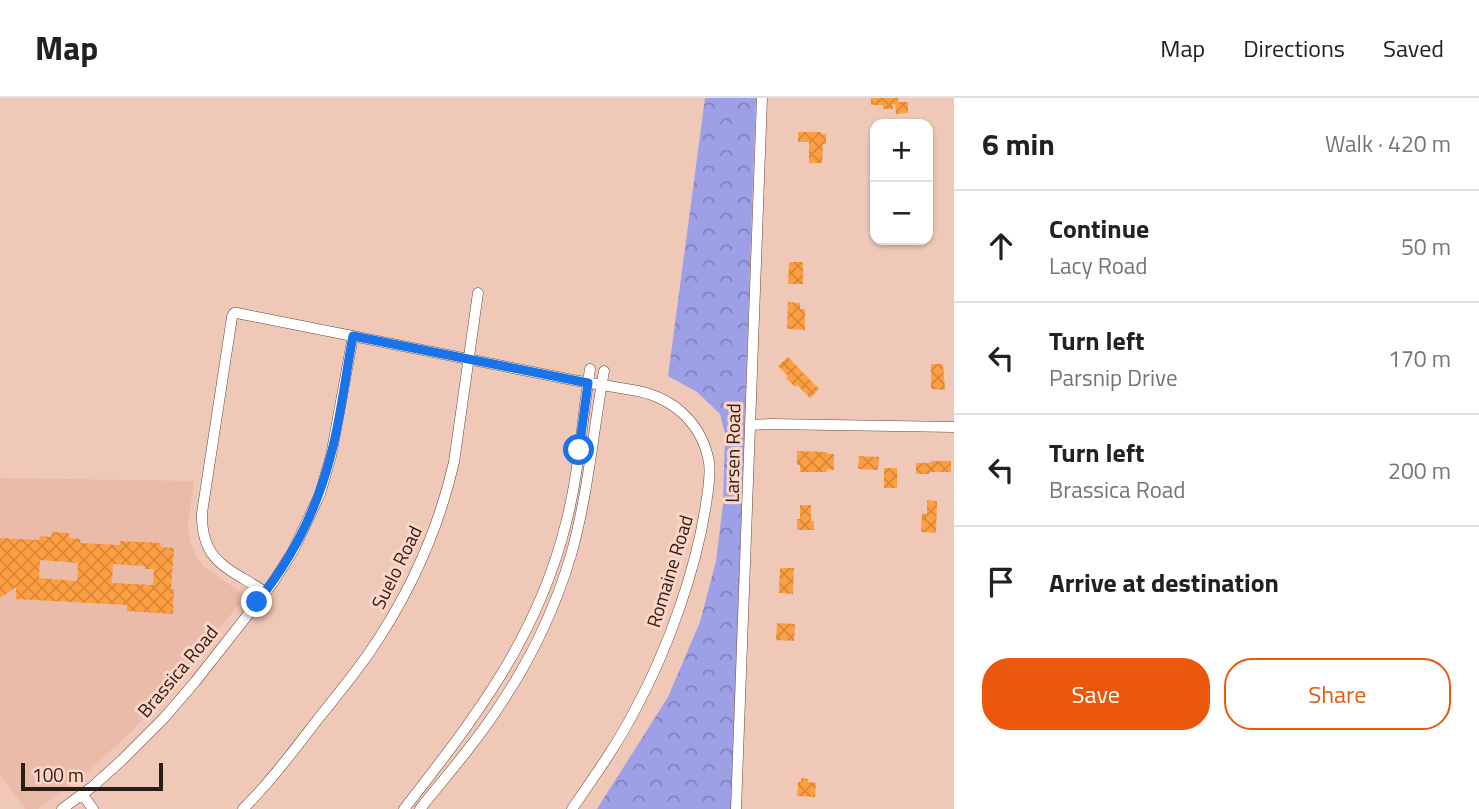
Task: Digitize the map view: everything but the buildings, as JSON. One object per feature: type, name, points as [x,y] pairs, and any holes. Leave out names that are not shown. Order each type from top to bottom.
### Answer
[{"type":"street","name":"Larsen Road","points":[[736,809],[762,98]]},
{"type":"street","name":"Suelo Road","points":[[243,809],[367,657],[408,590],[448,488],[478,293]]},
{"type":"street","name":"Romaine Road","points":[[265,592],[213,556],[206,545],[202,527],[234,313],[648,393],[673,404],[701,437],[707,456],[710,472],[705,512],[677,614],[656,668],[621,735],[572,809]]},
{"type":"street","name":"Brassica Road","points":[[62,809],[122,760],[163,718],[195,682],[265,592],[293,551],[320,494],[331,456],[353,336]]},
{"type":"street","points":[[404,809],[485,701],[514,654],[544,592],[570,508],[590,369]]},
{"type":"street","points":[[420,809],[498,710],[547,621],[578,528],[604,371]]},
{"type":"street","points":[[750,425],[954,427]]},
{"type":"street","points":[[82,794],[93,809]]},
{"type":"shaded area","points":[[0,478],[194,481],[188,527],[191,545],[203,566],[246,596],[161,700],[130,733],[86,773],[38,809],[25,809],[0,774]]},
{"type":"green space","points":[[705,98],[756,98],[731,809],[597,809],[668,697],[700,622],[716,561],[723,504],[725,434],[720,414],[697,392],[668,376]]},
{"type":"route","points":[[257,602],[293,551],[320,494],[331,456],[353,336],[588,383],[579,450]]}]
